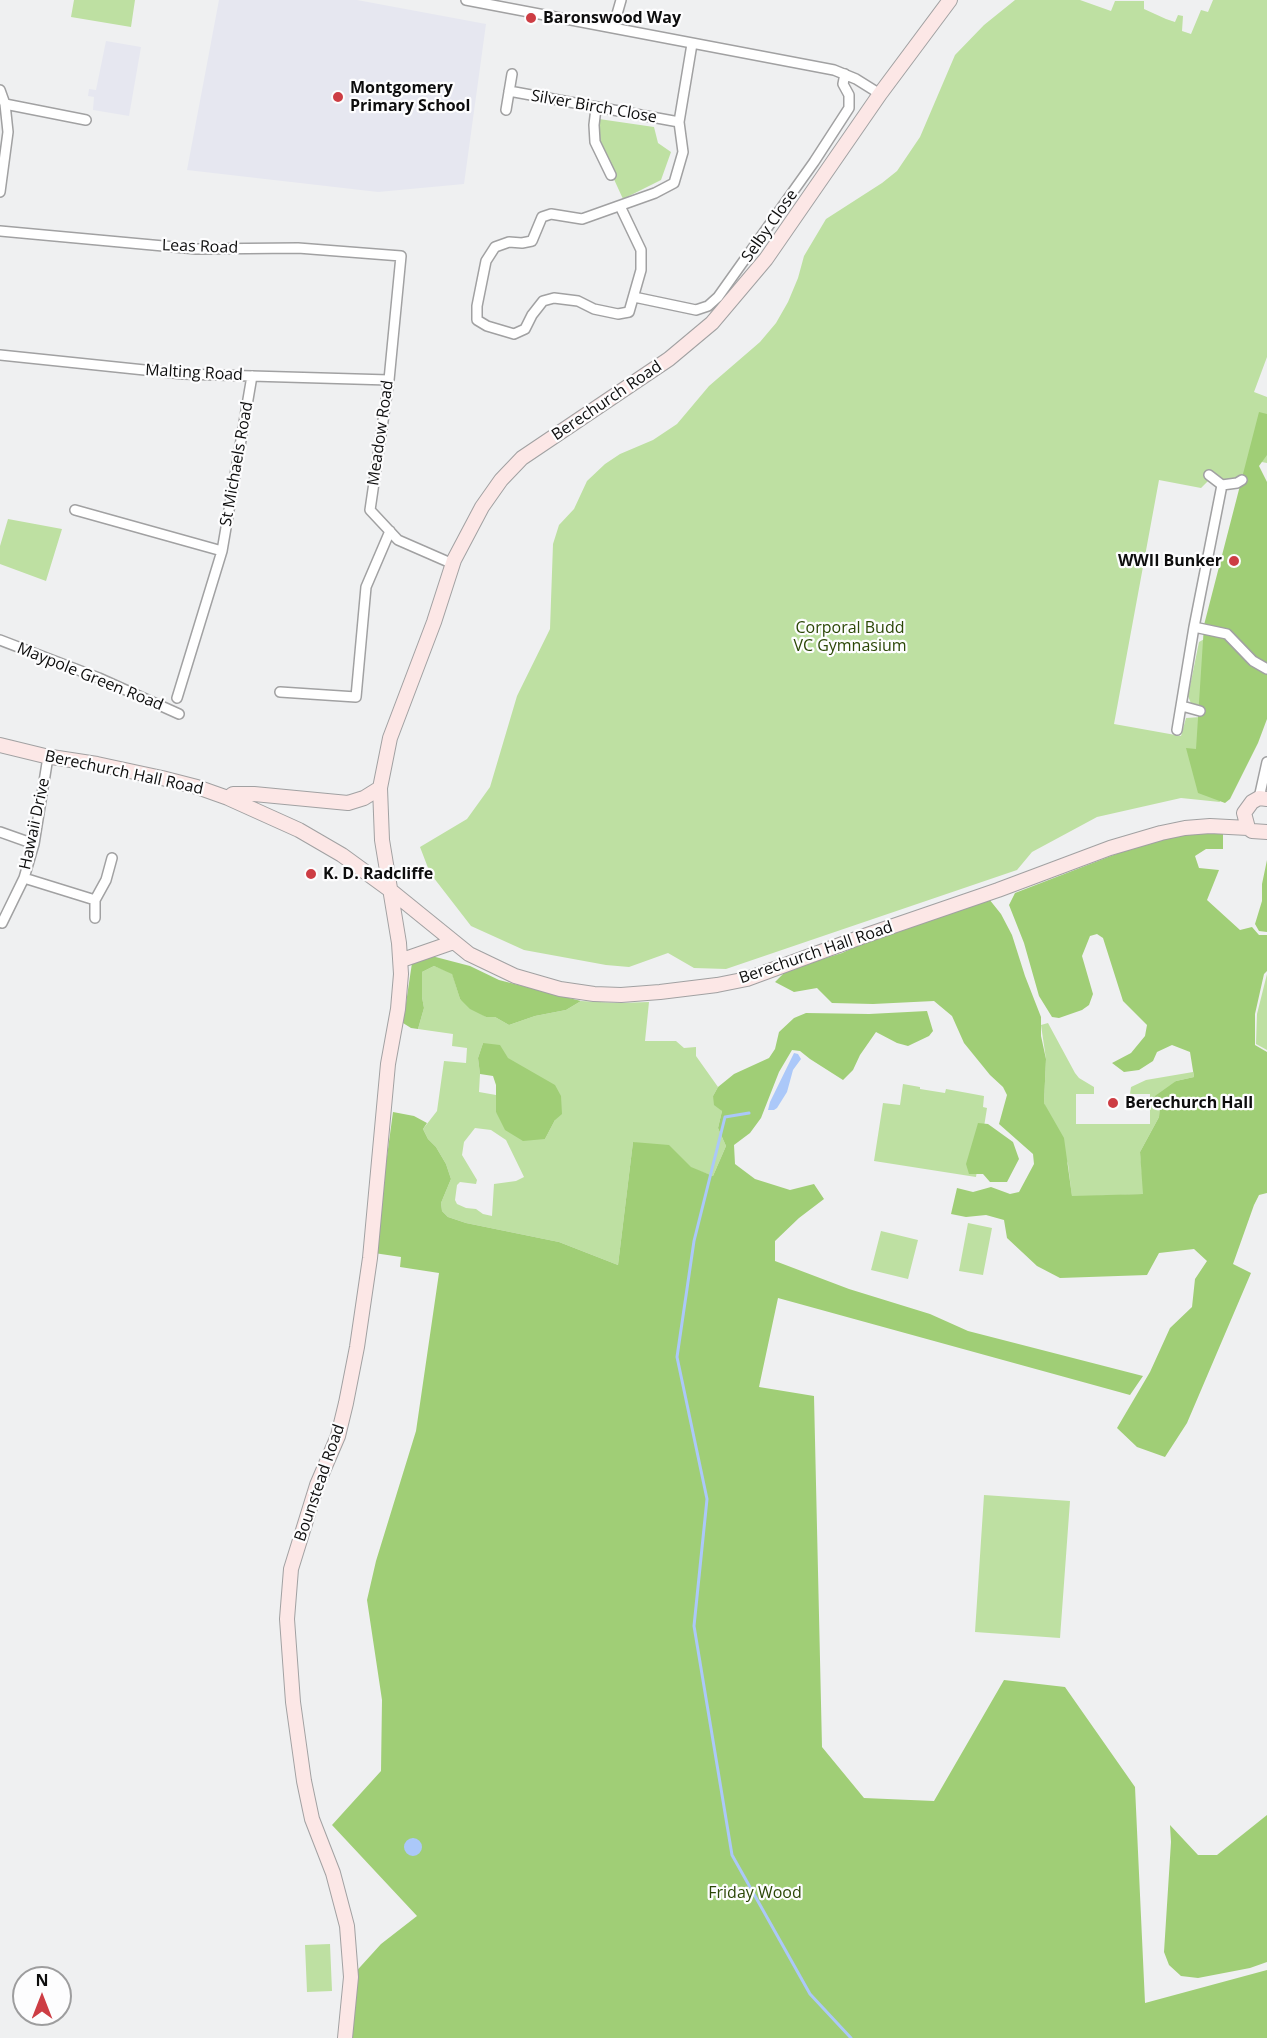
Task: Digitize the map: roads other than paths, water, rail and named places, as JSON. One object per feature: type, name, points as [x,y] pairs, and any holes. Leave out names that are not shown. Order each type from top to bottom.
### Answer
[{"type":"street","points":[[466,0],[834,70],[880,94]]},
{"type":"street","points":[[613,28],[621,0]]},
{"type":"street","name":"Berechurch Road","points":[[390,890],[384,854],[380,788],[390,738],[434,622],[453,564],[489,495],[522,458],[669,360],[712,323],[766,259],[880,94],[951,0]]},
{"type":"street","points":[[620,206],[641,250],[641,270],[629,312],[618,314],[594,309],[578,301],[554,298],[543,301],[525,329],[514,334],[487,326],[477,320],[477,306],[486,261],[495,246],[509,242],[532,241],[542,217],[551,214],[582,219],[674,183],[683,152],[679,122],[692,44]]},
{"type":"street","points":[[506,110],[512,74]]},
{"type":"street","name":"Selby Close","points":[[634,297],[696,310],[708,306],[718,297],[814,162],[849,108],[849,95],[843,84],[845,74]]},
{"type":"street","points":[[0,90],[5,104],[8,132],[0,192]]},
{"type":"street","name":"Silver Birch Close","points":[[509,92],[679,122]]},
{"type":"street","points":[[5,104],[86,120]]},
{"type":"street","points":[[596,108],[595,142],[611,175]]},
{"type":"street","name":"Leas Road","points":[[0,231],[196,249],[298,248],[401,256]]},
{"type":"street","name":"Meadow Road","points":[[401,256],[389,380],[370,510],[399,540],[453,564]]},
{"type":"street","name":"Malting Road","points":[[0,355],[183,374],[389,380]]},
{"type":"street","name":"St Michaels Road","points":[[177,698],[222,551],[252,376]]},
{"type":"street","points":[[1209,475],[1222,485],[1242,480]]},
{"type":"street","points":[[1177,730],[1194,627],[1222,485]]},
{"type":"street","name":"St Michaels Road","points":[[75,510],[222,551]]},
{"type":"street","points":[[280,692],[356,697],[366,587],[390,531]]},
{"type":"street","points":[[1194,627],[1227,634],[1253,661],[1267,669]]},
{"type":"street","name":"Maypole Green Road","points":[[0,640],[99,678],[179,714]]},
{"type":"street","points":[[1182,706],[1200,711]]},
{"type":"street","name":"Berechurch Hall Road","points":[[0,745],[48,757],[145,774],[197,787],[228,798],[299,830],[342,855],[390,890],[469,954],[514,976],[594,994],[621,995],[717,985],[756,976],[1110,848],[1161,833],[1210,826],[1248,828],[1254,832],[1267,832]]},
{"type":"street","name":"Hawaii Drive","points":[[2,923],[24,878],[34,844],[48,757]]},
{"type":"street","points":[[1248,828],[1244,813],[1252,802],[1263,799],[1267,762]]},
{"type":"street","points":[[228,798],[233,794],[254,794],[348,802],[364,798],[380,788]]},
{"type":"street","name":"Berechurch Hall Road","points":[[1210,826],[1244,813]]},
{"type":"street","points":[[0,832],[34,844]]},
{"type":"street","points":[[365,872],[384,854]]},
{"type":"street","points":[[95,918],[95,900],[106,880],[111,858]]},
{"type":"street","points":[[24,878],[95,900]]},
{"type":"street","name":"Bounstead Road","points":[[345,2038],[351,1977],[347,1926],[333,1872],[312,1819],[304,1781],[293,1702],[287,1619],[291,1569],[317,1485],[338,1436],[357,1347],[370,1258],[388,1064],[398,1009],[402,960],[390,890]]},
{"type":"street","points":[[402,960],[454,942]]},
{"type":"water","points":[[794,1053],[798,1054],[801,1059],[793,1070],[787,1092],[777,1108],[768,1110],[770,1102]]},
{"type":"water","points":[[409,1838],[417,1838],[422,1843],[420,1854],[409,1856],[404,1851],[404,1843]]},
{"type":"waterway","points":[[749,1113],[725,1117],[694,1241],[677,1357],[707,1499],[694,1626],[732,1855],[810,1994],[851,2038]]},
{"type":"place","name":"Baronswood Way","points":[[531,18]]},
{"type":"place","name":"Montgomery Primary School","points":[[338,97]]},
{"type":"place","name":"WWII Bunker","points":[[1234,561]]},
{"type":"place","name":"K. D. Radcliffe","points":[[311,874]]},
{"type":"place","name":"Berechurch Hall","points":[[1113,1103]]},
{"type":"park label","name":"Corporal Budd VC Gymnasium","points":[[850,637]]},
{"type":"park label","name":"Friday Wood","points":[[755,1893]]}]
